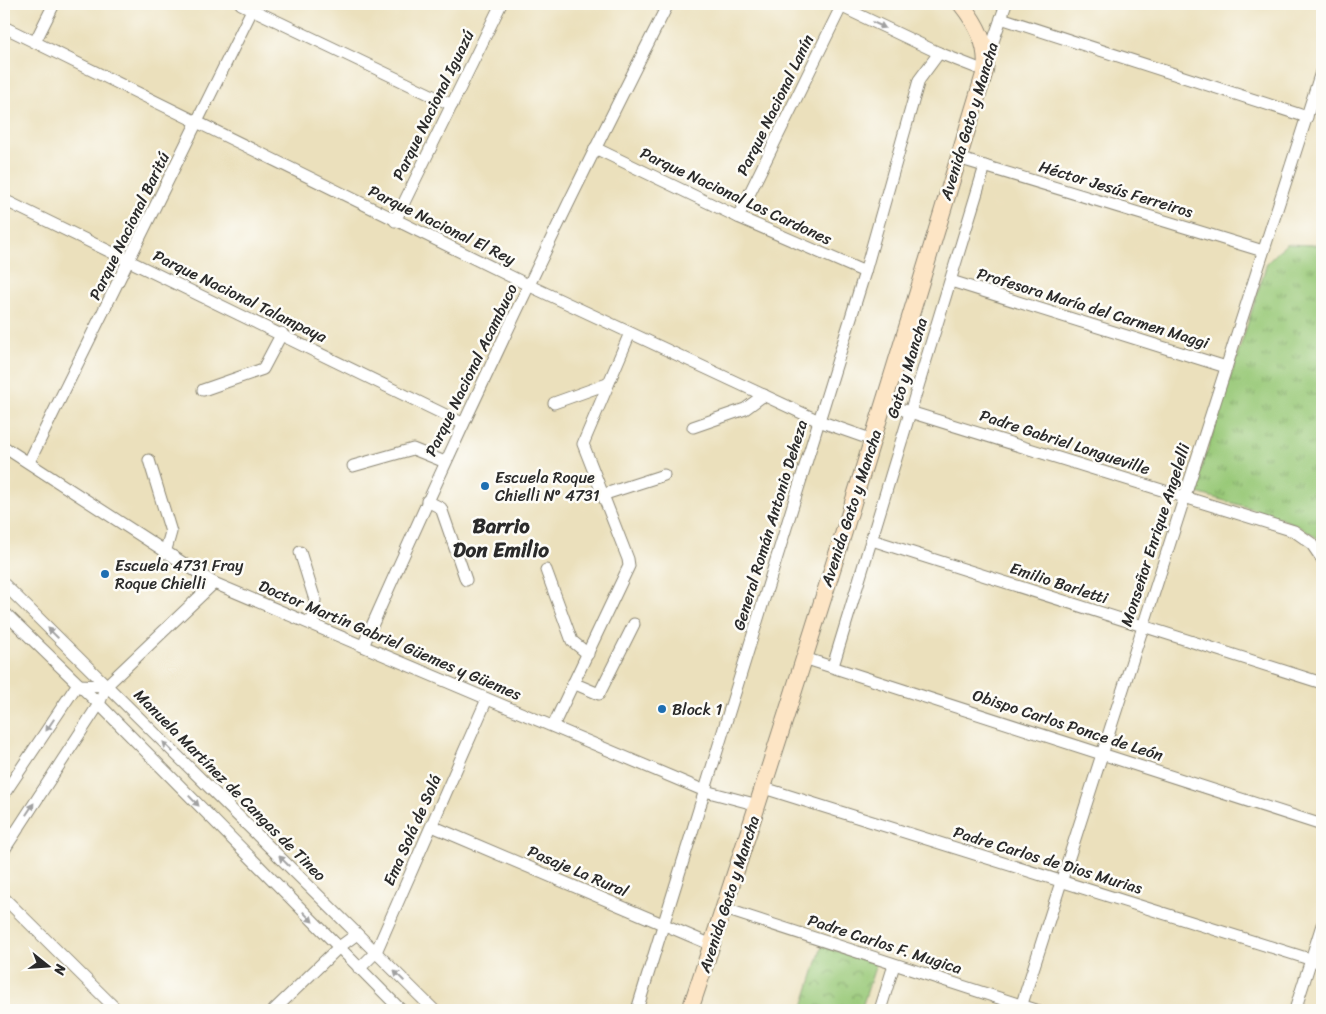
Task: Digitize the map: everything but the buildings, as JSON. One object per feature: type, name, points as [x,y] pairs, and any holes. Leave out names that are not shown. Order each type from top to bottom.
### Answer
[{"type":"street","points":[[35,42],[54,4]]},
{"type":"street","points":[[240,4],[254,7],[452,105]]},
{"type":"street","name":"Parque Nacional Iguazú","points":[[395,221],[501,4]]},
{"type":"street","name":"Parque Nacional Acambuco","points":[[363,646],[462,424],[595,148],[668,4]]},
{"type":"street","points":[[838,5],[938,53],[985,66],[980,32],[961,4]]},
{"type":"street","name":"Avenida Gato y Mancha","points":[[690,1010],[764,788],[873,440],[985,66],[1006,4]]},
{"type":"street","name":"Parque Nacional Lanín","points":[[738,217],[838,5]]},
{"type":"street","name":"Parque Nacional Baritú","points":[[29,462],[254,7]]},
{"type":"street","points":[[1001,18],[1307,117]]},
{"type":"street","name":"Parque Nacional El Rey","points":[[4,27],[197,124],[530,286],[819,421],[873,440]]},
{"type":"street","name":"General Román Antonio Deheza","points":[[637,1010],[865,272],[919,80],[938,53]]},
{"type":"street","name":"Monseñor Enrique Angelelli","points":[[1021,1008],[1322,69]]},
{"type":"street","name":"Parque Nacional Los Cardones","points":[[595,148],[738,217],[865,272]]},
{"type":"street","name":"Héctor Jesús Ferreiros","points":[[958,158],[1264,251]]},
{"type":"street","name":"Gato y Mancha","points":[[833,666],[985,166]]},
{"type":"street","name":"Parque Nacional Talampaya","points":[[4,200],[282,333],[462,424]]},
{"type":"street","name":"Profesora María del Carmen Maggi","points":[[951,281],[1226,367]]},
{"type":"street","points":[[203,390],[263,370],[282,333]]},
{"type":"street","points":[[553,726],[629,566],[628,559],[583,444],[630,333]]},
{"type":"street","points":[[554,402],[607,384]]},
{"type":"street","points":[[693,427],[745,408],[764,395]]},
{"type":"street","name":"Padre Gabriel Longueville","points":[[884,404],[1294,531],[1310,543],[1322,559]]},
{"type":"street","name":"Doctor Martín Gabriel Güemes y Güemes","points":[[4,447],[214,583],[705,791],[758,806]]},
{"type":"street","points":[[353,466],[413,449],[445,462]]},
{"type":"street","points":[[149,460],[171,532],[165,553]]},
{"type":"street","points":[[602,495],[664,475]]},
{"type":"street","points":[[428,501],[441,508],[466,580]]},
{"type":"street","name":"Emilio Barletti","points":[[872,540],[1322,683]]},
{"type":"street","points":[[300,552],[315,600],[312,624]]},
{"type":"street","points":[[546,570],[572,642],[588,654]]},
{"type":"street","points":[[4,850],[99,704],[106,686],[214,583]]},
{"type":"street","name":"Manuela Martínez de Cangas de Tineo","points":[[4,584],[434,1010]]},
{"type":"street","points":[[4,612],[77,685],[99,704],[401,1010]]},
{"type":"street","points":[[573,682],[599,694],[634,624]]},
{"type":"street","name":"Obispo Carlos Ponce de León","points":[[804,658],[1322,825]]},
{"type":"street","points":[[77,685],[106,686]]},
{"type":"street","points":[[4,794],[77,685]]},
{"type":"street","name":"Ema Solá de Solá","points":[[359,969],[376,952],[487,699]]},
{"type":"street","name":"Padre Carlos de Dios Murias","points":[[764,788],[1317,962]]},
{"type":"street","name":"Pasaje La Rural","points":[[432,826],[712,945]]},
{"type":"street","points":[[4,898],[116,1010]]},
{"type":"street","name":"Padre Carlos F. Mugica","points":[[725,909],[1021,1008],[1036,1010]]},
{"type":"street","points":[[1295,1010],[1317,962],[1322,925]]},
{"type":"street","points":[[274,1010],[338,948],[357,934]]},
{"type":"street","points":[[880,1010],[894,964]]},
{"type":"green space","points":[[1322,240],[1322,544],[1314,535],[1283,519],[1194,492],[1267,263],[1286,244],[1315,245]]},
{"type":"green space","points":[[822,946],[876,964],[861,1010],[802,1010]]},
{"type":"place","name":"Escuela Roque Chielli Nº 4731","points":[[485,486]]},
{"type":"place","name":"Escuela 4731 Fray Roque Chielli","points":[[105,574]]},
{"type":"place","name":"Block 1","points":[[662,709]]},
{"type":"district","name":"Barrio Don Emilio","points":[[501,538]]}]
